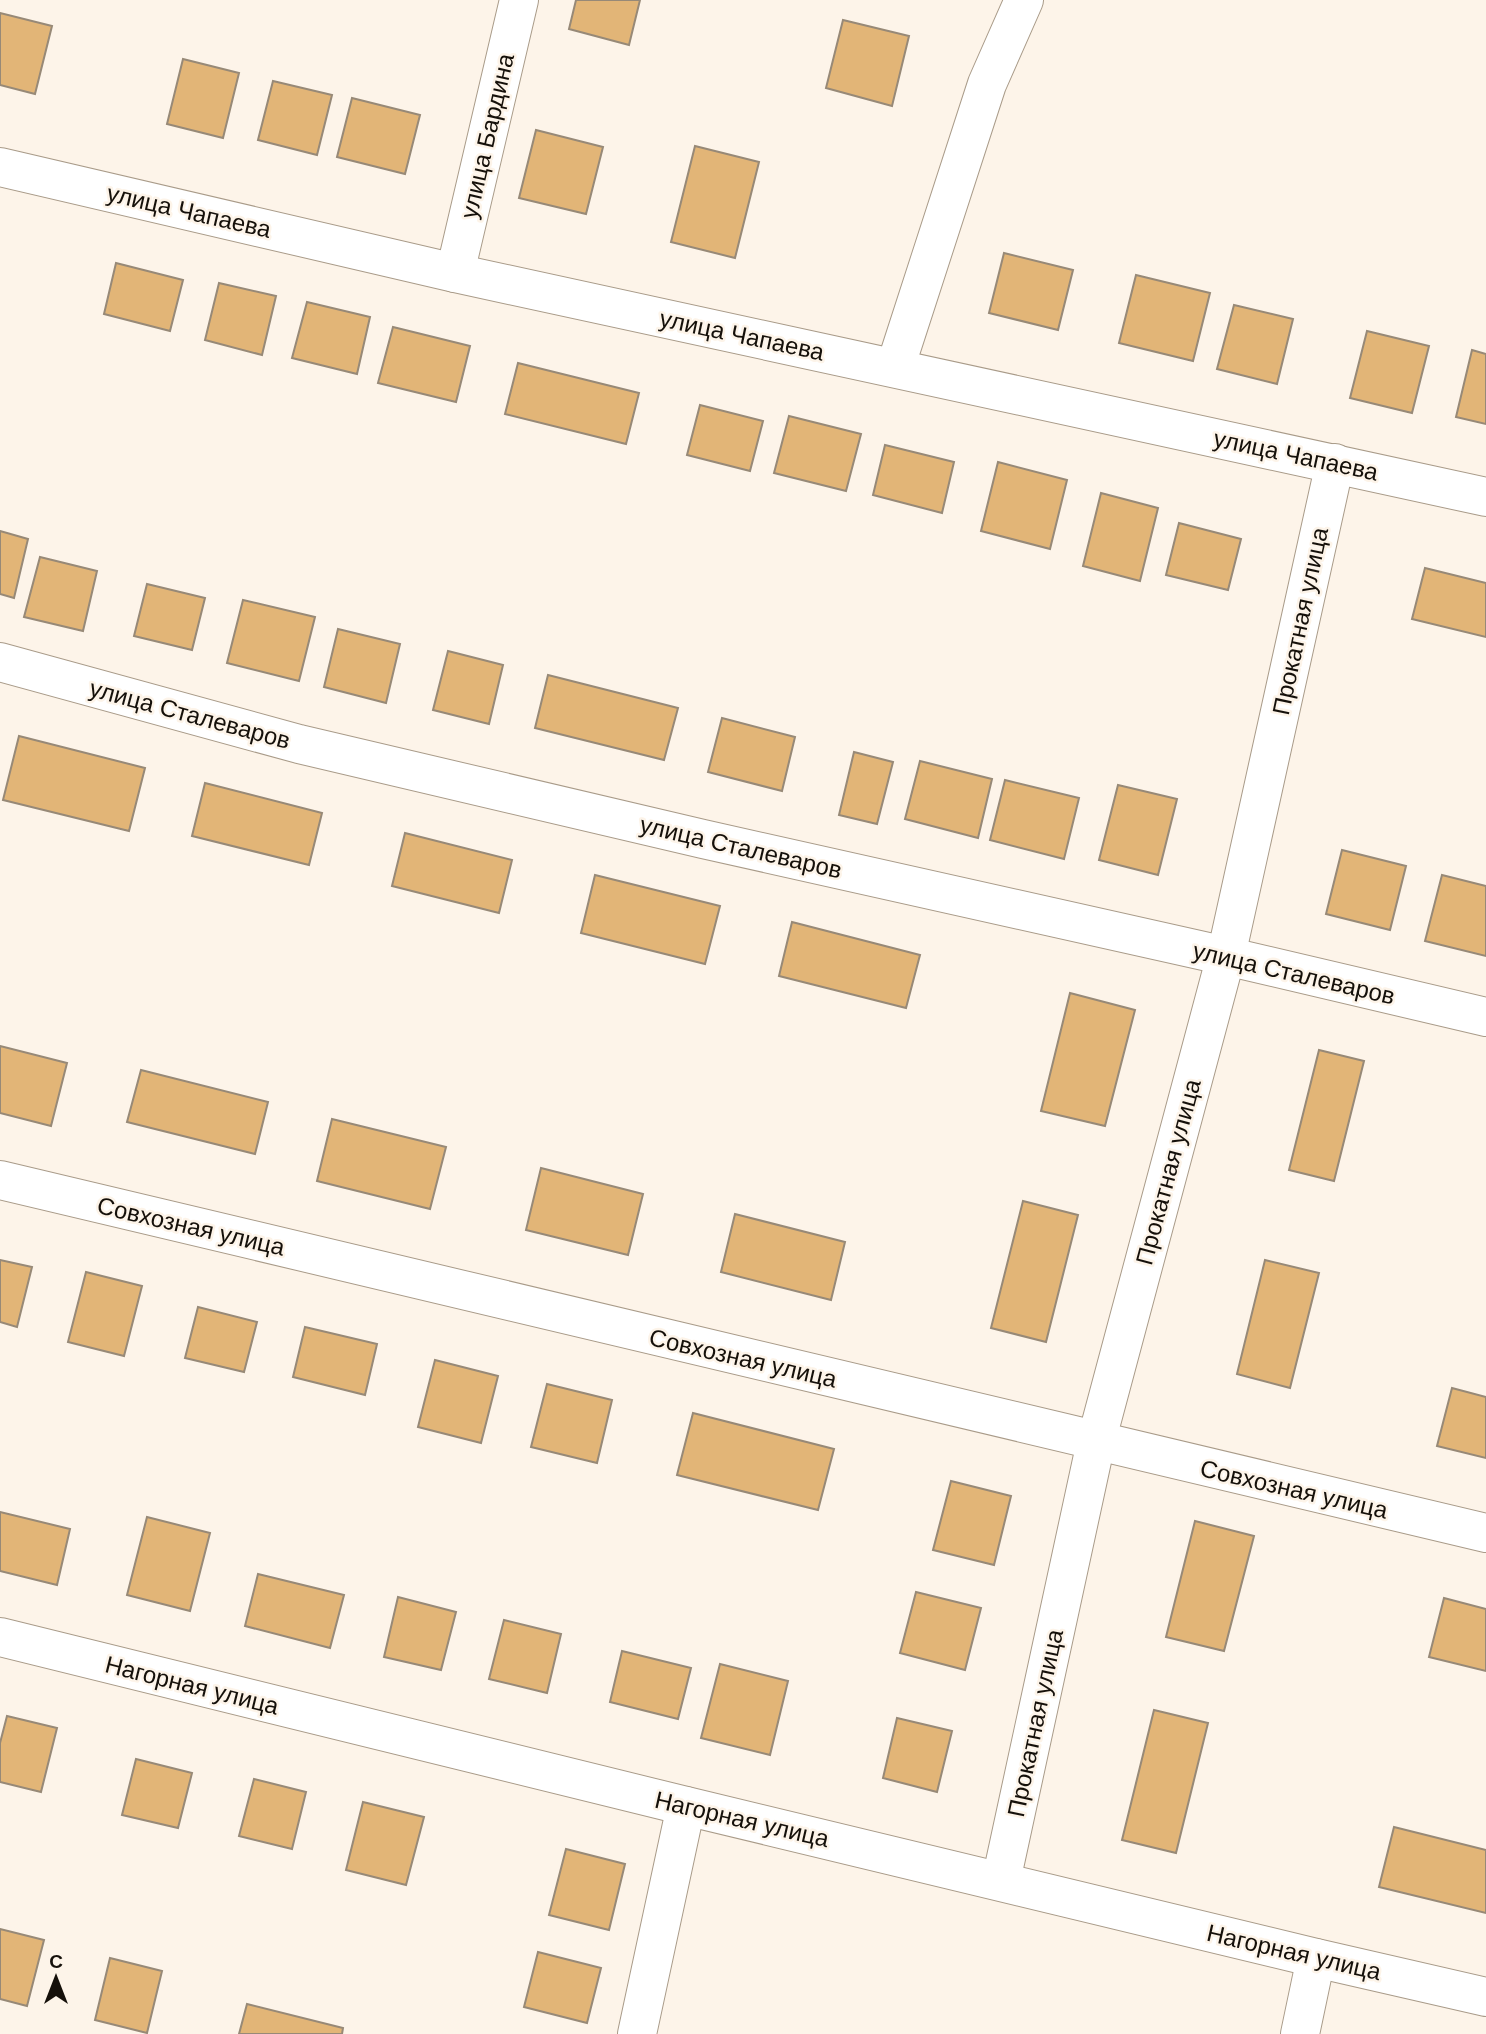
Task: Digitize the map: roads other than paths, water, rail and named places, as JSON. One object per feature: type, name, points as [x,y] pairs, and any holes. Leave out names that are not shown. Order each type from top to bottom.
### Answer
[{"type":"street","name":"улица Бардина","points":[[455,273],[519,0]]},
{"type":"street","points":[[895,368],[987,84],[1024,0]]},
{"type":"street","name":"улица Чапаева","points":[[0,166],[455,273],[1486,497]]},
{"type":"street","name":"Прокатная улица","points":[[1001,1881],[1096,1442],[1226,957],[1335,463]]},
{"type":"street","name":"улица Сталеваров","points":[[0,662],[299,744],[1486,1017]]},
{"type":"street","name":"Совхозная улица","points":[[0,1180],[1486,1534]]},
{"type":"street","name":"Нагорная улица","points":[[0,1637],[687,1806],[1486,1997]]},
{"type":"street","points":[[637,2034],[687,1806]]},
{"type":"street","points":[[1300,2034],[1316,1958]]}]
